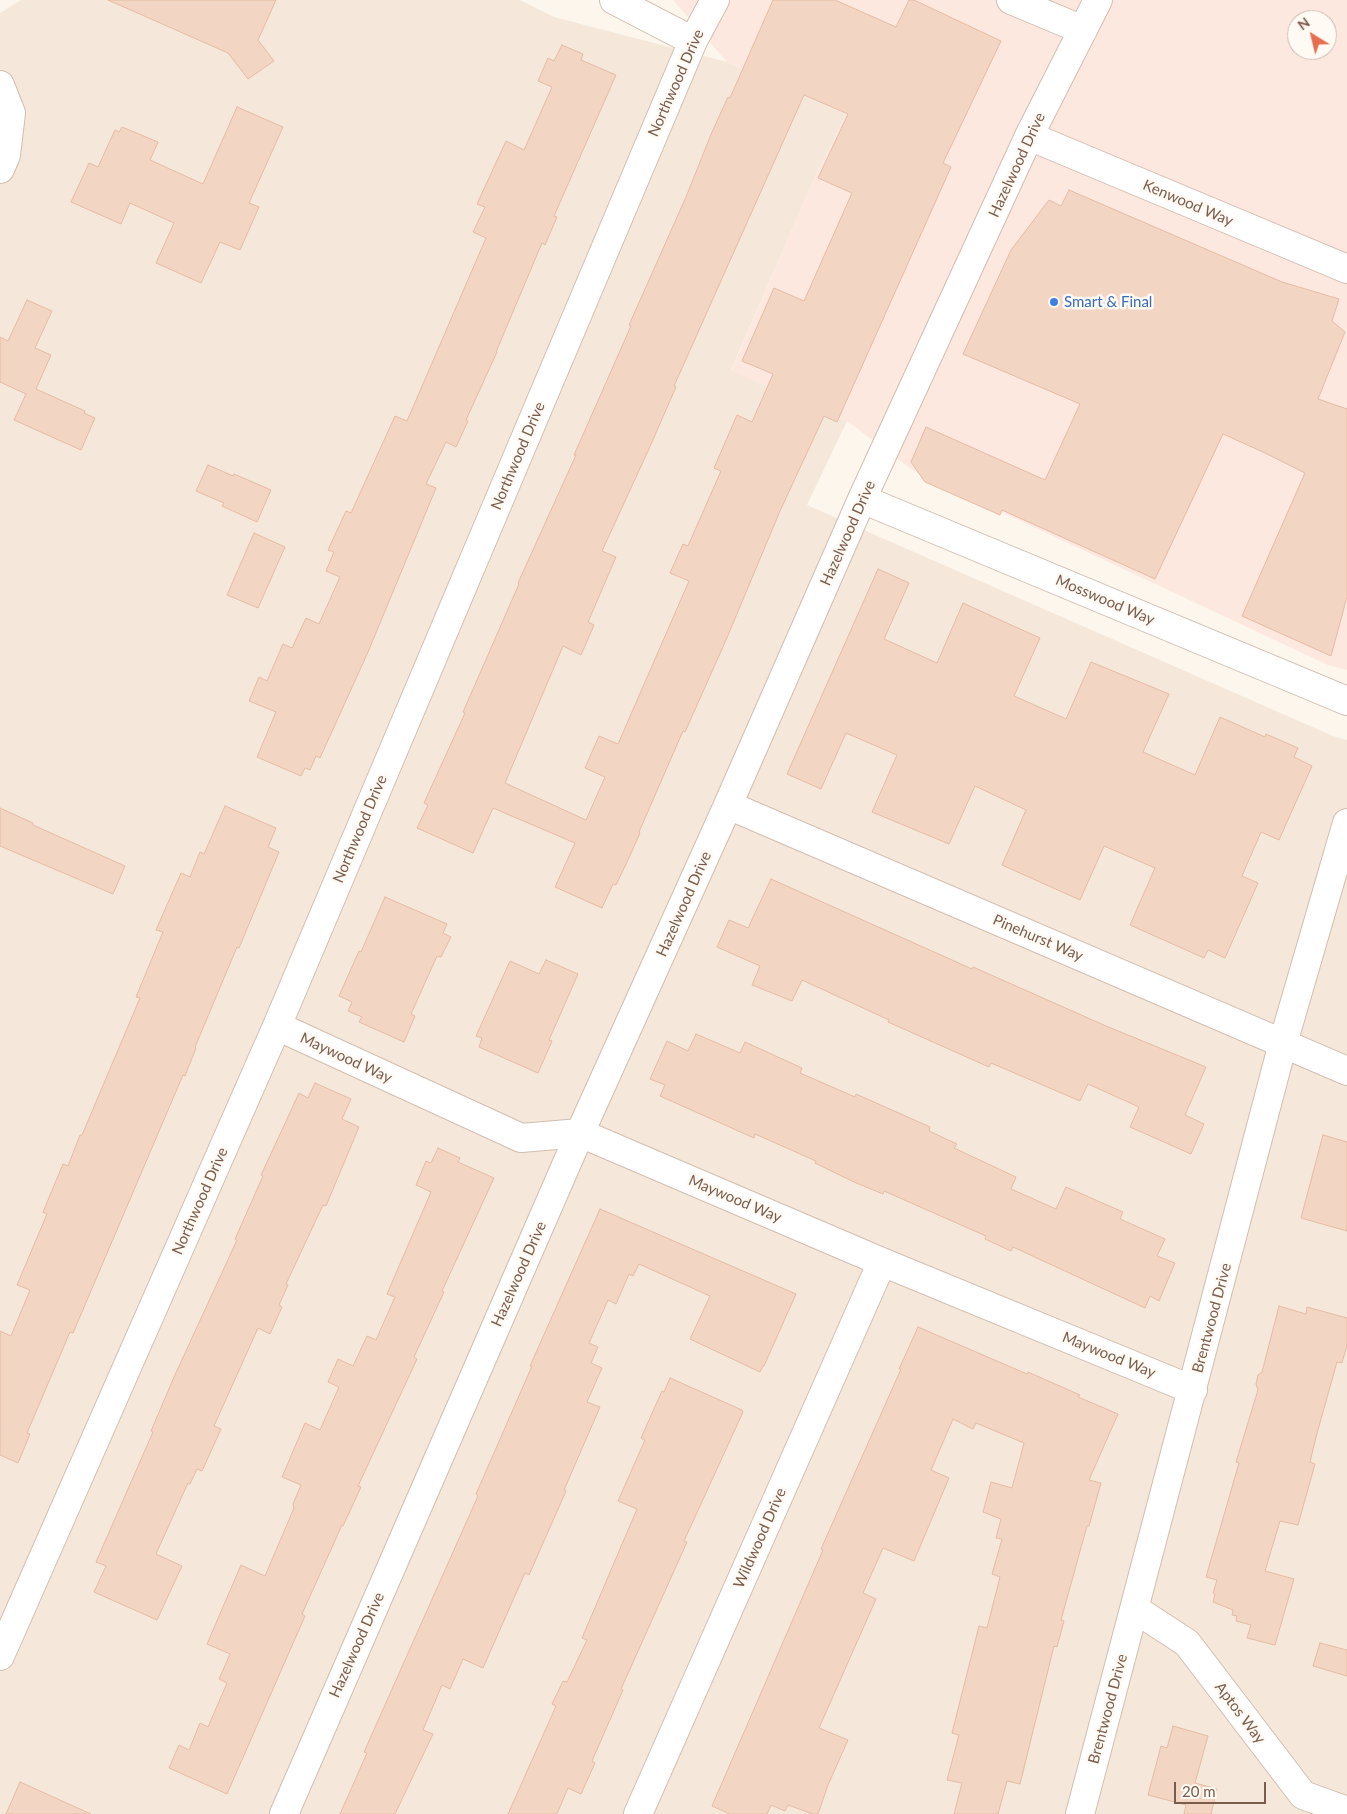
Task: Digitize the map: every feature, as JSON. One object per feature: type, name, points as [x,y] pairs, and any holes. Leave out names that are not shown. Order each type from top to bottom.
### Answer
[{"type":"street","points":[[614,0],[693,41]]},
{"type":"street","name":"Northwood Drive","points":[[0,1656],[277,1026],[693,41],[715,0]]},
{"type":"street","points":[[1011,0],[1083,30]]},
{"type":"street","name":"Hazelwood Drive","points":[[284,1814],[580,1133],[728,805],[862,499],[1029,136],[1098,0]]},
{"type":"street","points":[[0,85],[11,112],[6,155],[0,169]]},
{"type":"street","name":"Kenwood Way","points":[[1029,136],[1347,269]]},
{"type":"street","name":"Mosswood Way","points":[[862,499],[1347,701]]},
{"type":"street","name":"Pinehurst Way","points":[[728,805],[1347,1071]]},
{"type":"street","name":"Brentwood Drive","points":[[1080,1814],[1283,1044],[1347,823]]},
{"type":"street","name":"Maywood Way","points":[[277,1026],[521,1138],[580,1133],[882,1262],[1193,1390]]},
{"type":"street","name":"Wildwood Drive","points":[[638,1814],[882,1262]]},
{"type":"street","name":"Aptos Way","points":[[1135,1608],[1187,1643],[1302,1795],[1347,1811]]},
{"type":"shaded area","points":[[21,0],[520,0],[554,17],[727,62],[846,114],[815,177],[731,370],[847,421],[807,505],[1333,736],[1347,740],[1347,1814],[0,1814],[0,13]]},
{"type":"shaded area","points":[[673,0],[1347,0],[1347,670],[1328,665],[914,471],[847,421],[731,371],[815,177],[846,114],[727,62]]},
{"type":"building","points":[[108,0],[276,0],[258,40],[274,61],[248,79],[228,53]]},
{"type":"building","points":[[773,0],[835,0],[896,27],[909,0],[914,0],[1001,41],[943,163],[951,167],[837,422],[824,416],[780,511],[726,640],[685,732],[683,731],[628,860],[616,885],[613,884],[602,908],[555,887],[575,843],[493,808],[473,853],[417,828],[428,805],[424,803],[465,713],[463,712],[518,583],[576,455],[574,455],[631,326],[629,325],[686,197],[712,132],[728,97],[730,98]],"holes":[[[804,95],[848,114],[818,178],[852,193],[804,301],[774,288],[742,361],[773,374],[752,422],[737,415],[714,468],[721,471],[688,546],[683,544],[670,573],[689,581],[618,744],[599,736],[585,768],[605,777],[586,820],[505,783],[563,646],[581,655],[594,625],[588,622],[616,557],[602,551],[648,451],[676,387],[674,386]]]},
{"type":"building","points":[[562,45],[583,54],[581,60],[616,75],[554,216],[557,217],[545,245],[542,243],[456,447],[446,442],[426,484],[436,488],[368,652],[320,758],[316,756],[310,770],[305,768],[301,776],[257,757],[276,712],[249,701],[259,677],[267,681],[283,644],[292,648],[306,618],[319,624],[340,577],[326,571],[334,552],[328,550],[346,511],[351,513],[395,416],[407,421],[486,238],[473,232],[485,207],[477,204],[506,141],[524,150],[552,87],[538,81],[548,58],[554,61]]},
{"type":"building","points":[[237,107],[283,127],[249,203],[259,207],[240,250],[220,242],[201,283],[156,263],[174,223],[130,203],[121,224],[71,202],[89,163],[98,167],[115,130],[119,132],[122,127],[158,142],[150,160],[203,184]]},
{"type":"building","points":[[1069,190],[1282,282],[1339,299],[1332,321],[1345,332],[1318,399],[1347,409],[1347,597],[1331,656],[1242,616],[1305,473],[1263,452],[1223,434],[1155,579],[1002,510],[1000,515],[925,482],[911,462],[926,427],[1045,480],[1080,404],[963,354],[1011,250],[1049,200],[1061,206]]},
{"type":"building","points":[[27,300],[52,311],[35,348],[51,355],[36,389],[85,411],[84,413],[95,418],[81,450],[14,420],[26,394],[0,382],[0,337],[8,341]]},
{"type":"building","points":[[208,465],[271,490],[257,522],[222,506],[224,503],[196,491]]},
{"type":"building","points":[[254,533],[285,547],[258,608],[227,595]]},
{"type":"building","points":[[878,569],[909,583],[884,639],[937,663],[963,603],[1040,638],[1014,696],[1066,719],[1091,662],[1169,694],[1143,752],[1195,775],[1220,717],[1265,737],[1266,734],[1298,748],[1294,757],[1312,766],[1279,840],[1261,832],[1242,876],[1258,883],[1225,958],[1208,950],[1204,958],[1130,925],[1155,868],[1104,846],[1080,900],[1002,865],[1026,810],[975,786],[949,844],[872,812],[897,755],[846,733],[821,789],[787,774]]},
{"type":"building","points":[[225,806],[276,828],[268,847],[279,852],[195,1047],[185,1076],[183,1075],[73,1333],[70,1332],[27,1433],[30,1434],[18,1463],[0,1455],[0,1331],[11,1336],[30,1290],[17,1285],[47,1214],[43,1212],[63,1164],[68,1166],[140,998],[136,997],[163,932],[156,930],[181,873],[190,877],[200,852],[204,854]]},
{"type":"building","points":[[0,808],[33,823],[33,825],[125,866],[113,894],[0,846]]},
{"type":"building","points":[[771,879],[972,969],[973,967],[1106,1026],[1206,1067],[1185,1115],[1204,1124],[1191,1154],[1130,1127],[1139,1107],[1088,1084],[1080,1101],[991,1063],[989,1067],[888,1022],[889,1020],[802,980],[792,1001],[752,985],[760,966],[717,947],[729,920],[748,928]]},
{"type":"building","points":[[385,897],[447,924],[443,933],[451,937],[441,957],[437,956],[411,1014],[415,1016],[404,1042],[359,1022],[362,1017],[348,1011],[352,1002],[339,996]]},
{"type":"building","points":[[546,960],[578,974],[549,1040],[552,1041],[538,1073],[479,1047],[482,1038],[476,1036],[510,961],[539,974]]},
{"type":"building","points":[[696,1034],[740,1053],[745,1042],[802,1068],[800,1073],[855,1097],[856,1094],[930,1127],[929,1131],[957,1144],[954,1148],[1016,1177],[1011,1189],[1056,1209],[1066,1187],[1123,1212],[1120,1219],[1165,1239],[1157,1256],[1175,1263],[1159,1301],[1150,1296],[1145,1308],[1013,1247],[1011,1251],[985,1239],[986,1236],[884,1191],[883,1194],[854,1182],[815,1163],[816,1161],[755,1134],[754,1138],[660,1096],[665,1085],[650,1079],[667,1041],[688,1051]]},
{"type":"building","points":[[315,1083],[351,1099],[342,1119],[359,1127],[326,1206],[323,1205],[286,1284],[288,1285],[279,1305],[282,1307],[270,1334],[258,1328],[214,1426],[221,1429],[202,1471],[197,1469],[190,1484],[188,1483],[156,1554],[182,1566],[157,1620],[94,1592],[106,1566],[96,1562],[153,1432],[151,1431],[174,1377],[237,1240],[235,1239],[263,1176],[261,1175],[299,1093],[308,1098]]},
{"type":"building","points":[[1323,1135],[1347,1142],[1347,1231],[1301,1218]]},
{"type":"building","points":[[438,1148],[460,1158],[458,1162],[494,1178],[442,1291],[444,1292],[414,1357],[417,1359],[358,1486],[361,1487],[302,1614],[305,1616],[227,1794],[169,1768],[179,1745],[189,1750],[200,1723],[208,1727],[227,1683],[219,1679],[230,1654],[207,1644],[241,1565],[265,1576],[294,1508],[293,1504],[301,1485],[282,1477],[305,1423],[320,1430],[339,1387],[328,1382],[338,1359],[353,1366],[367,1336],[376,1340],[395,1297],[387,1294],[431,1192],[416,1185],[426,1161],[431,1163]]},
{"type":"building","points":[[600,1209],[796,1294],[760,1372],[690,1339],[710,1296],[639,1264],[633,1276],[629,1274],[616,1304],[608,1300],[589,1343],[598,1347],[591,1363],[602,1368],[587,1402],[600,1407],[529,1575],[525,1573],[483,1668],[463,1659],[450,1689],[442,1685],[423,1730],[433,1734],[395,1814],[340,1814],[367,1753],[364,1752],[478,1496],[476,1494],[532,1366],[530,1366]]},
{"type":"building","points":[[1279,1306],[1306,1314],[1307,1307],[1347,1318],[1347,1345],[1342,1363],[1337,1362],[1316,1437],[1310,1462],[1315,1464],[1298,1525],[1280,1521],[1265,1571],[1294,1579],[1275,1645],[1247,1638],[1251,1625],[1236,1621],[1237,1616],[1232,1615],[1233,1610],[1213,1602],[1215,1594],[1213,1593],[1217,1580],[1206,1577],[1239,1463],[1236,1462],[1258,1390],[1256,1384],[1258,1375],[1262,1372]]},
{"type":"building","points":[[918,1327],[1027,1374],[1028,1372],[1080,1395],[1078,1397],[1118,1414],[1089,1480],[1101,1483],[1061,1620],[1064,1621],[1057,1647],[1054,1646],[1020,1784],[1007,1781],[998,1814],[954,1814],[962,1783],[947,1780],[959,1735],[952,1733],[979,1626],[987,1628],[1000,1577],[992,1574],[1002,1539],[996,1538],[1001,1519],[983,1512],[991,1482],[1012,1488],[1024,1443],[976,1423],[973,1429],[953,1419],[931,1470],[949,1478],[914,1561],[883,1548],[863,1593],[876,1599],[819,1728],[848,1740],[828,1785],[818,1814],[788,1805],[785,1811],[771,1805],[767,1814],[730,1814],[712,1806]]},
{"type":"building","points":[[670,1378],[743,1412],[684,1541],[687,1542],[621,1689],[623,1690],[592,1761],[595,1763],[581,1794],[568,1788],[557,1814],[508,1814],[556,1706],[552,1704],[563,1681],[567,1682],[587,1640],[582,1638],[637,1509],[618,1501],[645,1440],[641,1438],[662,1391],[664,1392]]},
{"type":"building","points":[[1320,1643],[1347,1650],[1347,1676],[1313,1666]]},
{"type":"building","points":[[1173,1726],[1208,1736],[1195,1783],[1217,1789],[1211,1814],[1184,1814],[1186,1805],[1148,1795],[1161,1746],[1167,1748]]},
{"type":"building","points":[[20,1782],[91,1814],[6,1814]]},
{"type":"place","name":"Smart & Final","points":[[1054,302]]}]
